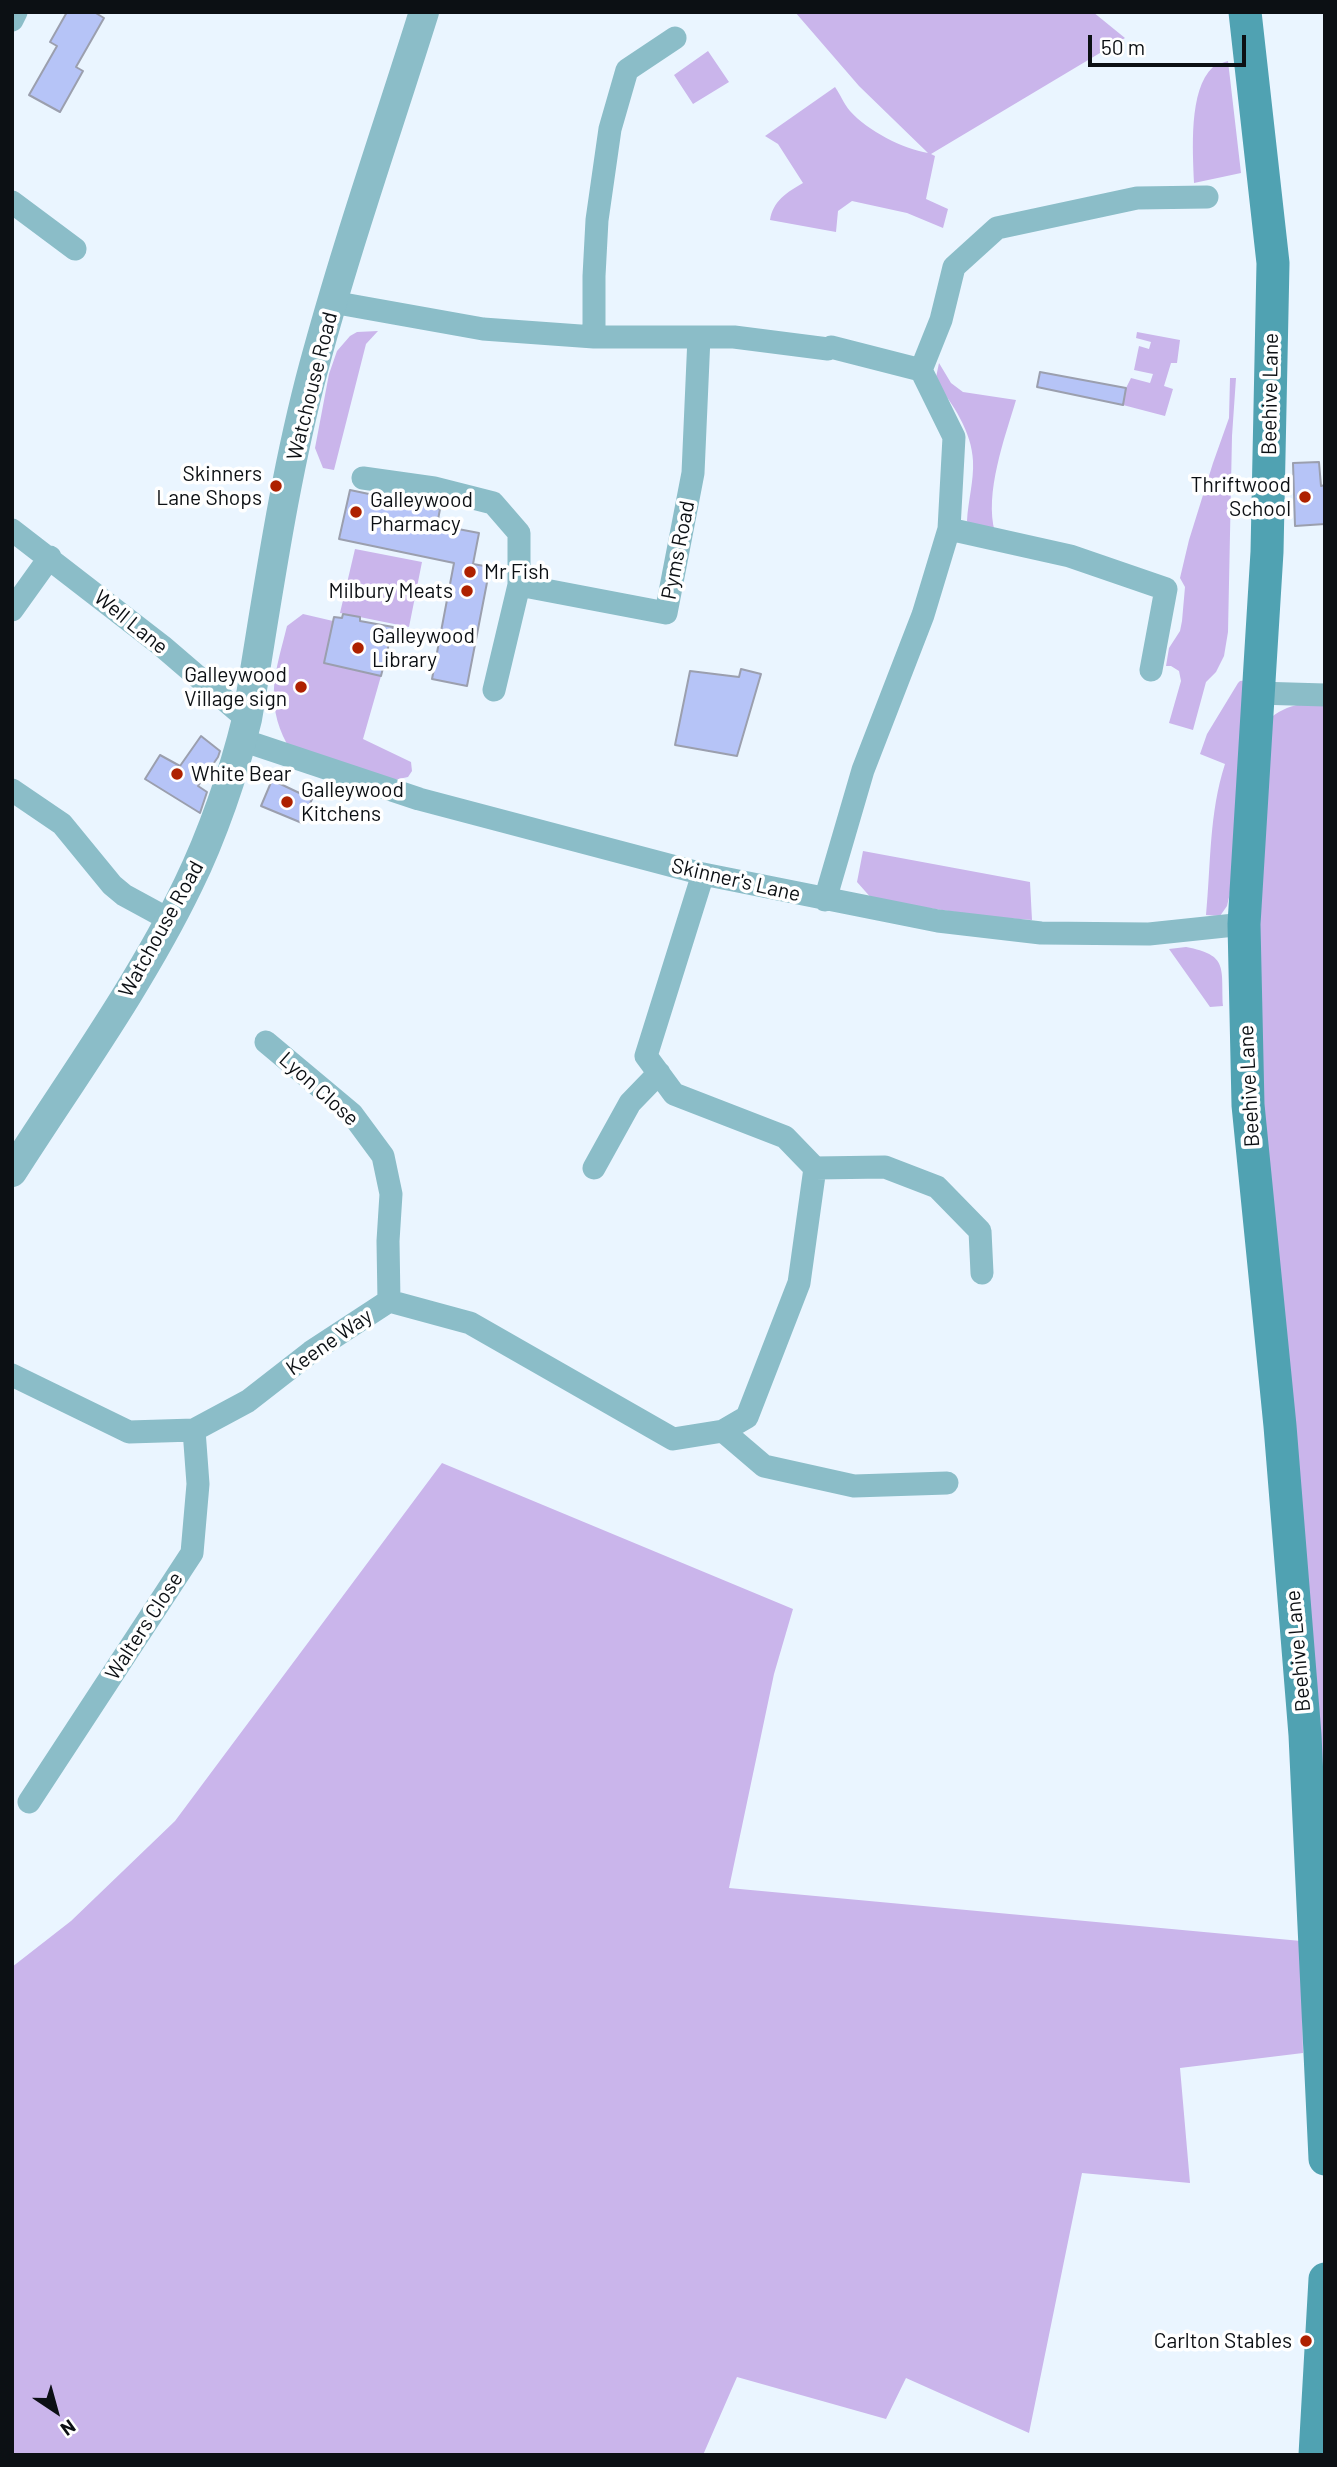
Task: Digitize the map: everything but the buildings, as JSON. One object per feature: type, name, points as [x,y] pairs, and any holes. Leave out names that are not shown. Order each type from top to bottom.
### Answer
[{"type":"main road","name":"Beehive Lane","points":[[1245,12],[1273,263],[1267,552],[1244,924],[1248,1105],[1280,1426],[1306,1735],[1325,2159]]},
{"type":"main road","points":[[1315,2455],[1325,2279]]},
{"type":"street","points":[[12,20],[16,12]]},
{"type":"street","name":"Watchouse Road","points":[[12,1172],[98,1039],[170,920],[204,849],[244,730],[290,477],[313,369],[424,12]]},
{"type":"street","points":[[594,337],[597,220],[610,129],[627,70],[675,38]]},
{"type":"street","points":[[825,900],[863,770],[923,615],[949,529],[954,437],[921,370],[941,320],[954,267],[997,228],[1136,198],[1207,197]]},
{"type":"street","points":[[12,202],[75,249]]},
{"type":"street","points":[[332,302],[483,329],[594,337],[734,337],[831,348],[921,370]]},
{"type":"street","name":"Pyms Road","points":[[519,585],[666,613],[693,472],[699,337]]},
{"type":"street","points":[[363,478],[434,488],[493,503],[519,533],[519,585],[494,691]]},
{"type":"street","points":[[949,529],[1070,556],[1166,589],[1151,670]]},
{"type":"street","name":"Well Lane","points":[[12,530],[162,646],[244,730]]},
{"type":"street","points":[[12,610],[50,557]]},
{"type":"street","points":[[1257,693],[1325,695]]},
{"type":"street","name":"Skinner's Lane","points":[[244,730],[419,799],[703,874],[825,900],[938,921],[1041,933],[1149,934],[1244,924]]},
{"type":"street","points":[[12,790],[62,824],[124,895],[170,920]]},
{"type":"street","points":[[703,874],[646,1056],[674,1094],[785,1137],[815,1168],[885,1167],[937,1187],[980,1230],[982,1273]]},
{"type":"street","name":"Lyon Close","points":[[266,1042],[352,1114],[383,1156],[391,1195],[388,1241],[389,1301]]},
{"type":"street","points":[[594,1168],[630,1104],[659,1073]]},
{"type":"street","name":"Keene Way","points":[[12,1375],[129,1432],[194,1430],[248,1401],[311,1352],[389,1301],[470,1324],[673,1439],[723,1431],[747,1417],[799,1283],[815,1168]]},
{"type":"street","name":"Walters Close","points":[[29,1802],[192,1553],[198,1484],[194,1430]]},
{"type":"street","points":[[723,1431],[764,1466],[854,1486],[947,1483]]},
{"type":"shaded area","points":[[795,12],[1093,12],[1125,38],[931,154],[935,156],[926,199],[948,209],[943,228],[907,213],[852,201],[838,211],[836,232],[770,220],[778,202],[803,183],[778,144],[765,136],[835,87],[850,111],[866,125],[897,143],[928,153],[859,86]]},
{"type":"shaded area","points":[[708,51],[729,82],[693,104],[674,75]]},
{"type":"shaded area","points":[[1228,61],[1241,173],[1194,183],[1194,122],[1199,90],[1213,67]]},
{"type":"shaded area","points":[[378,331],[366,344],[334,470],[323,468],[315,448],[329,374],[337,351],[357,332]]},
{"type":"shaded area","points":[[1137,332],[1180,340],[1177,363],[1171,363],[1164,386],[1173,389],[1165,416],[1123,405],[1131,378],[1150,383],[1153,374],[1134,370],[1139,346],[1149,349],[1151,342],[1136,338]]},
{"type":"shaded area","points":[[939,363],[951,383],[963,392],[1016,400],[994,483],[992,517],[995,532],[977,535],[967,521],[973,476],[972,450],[960,419],[935,382]]},
{"type":"shaded area","points":[[1230,378],[1236,378],[1232,436],[1228,632],[1224,656],[1216,672],[1206,682],[1193,730],[1169,723],[1181,681],[1179,671],[1166,666],[1169,648],[1180,631],[1182,621],[1185,587],[1180,578],[1189,540],[1229,418]]},
{"type":"shaded area","points":[[355,549],[422,562],[409,627],[340,613]]},
{"type":"shaded area","points":[[303,614],[333,621],[325,663],[381,676],[363,739],[411,762],[412,771],[408,777],[394,780],[287,744],[276,713],[274,685],[287,626]]},
{"type":"shaded area","points":[[1250,680],[1232,884],[1227,906],[1220,916],[1206,915],[1213,820],[1225,764],[1200,754],[1207,734],[1238,683]]},
{"type":"shaded area","points":[[1301,704],[1325,705],[1325,1842],[1256,1028],[1267,721],[1283,710]]},
{"type":"shaded area","points":[[863,851],[1030,882],[1032,920],[990,917],[873,900],[857,882]]},
{"type":"shaded area","points":[[1186,947],[1210,954],[1220,965],[1223,1006],[1210,1007],[1169,949]]},
{"type":"shaded area","points":[[442,1463],[793,1609],[774,1674],[729,1888],[1301,1941],[1303,2053],[1180,2068],[1190,2183],[1082,2173],[1029,2433],[906,2378],[886,2419],[737,2377],[703,2455],[12,2455],[12,1967],[71,1921],[175,1821]]},
{"type":"place","name":"Skinners Lane Shops","points":[[276,486]]},
{"type":"place","name":"Thriftwood School","points":[[1305,497]]},
{"type":"place","name":"Galleywood Pharmacy","points":[[356,512]]},
{"type":"place","name":"Mr Fish","points":[[470,572]]},
{"type":"place","name":"Milbury Meats","points":[[467,591]]},
{"type":"place","name":"Galleywood Library","points":[[358,648]]},
{"type":"place","name":"Galleywood Village sign","points":[[301,687]]},
{"type":"place","name":"White Bear","points":[[177,774]]},
{"type":"place","name":"Galleywood Kitchens","points":[[287,802]]},
{"type":"place","name":"Carlton Stables","points":[[1306,2341]]}]
